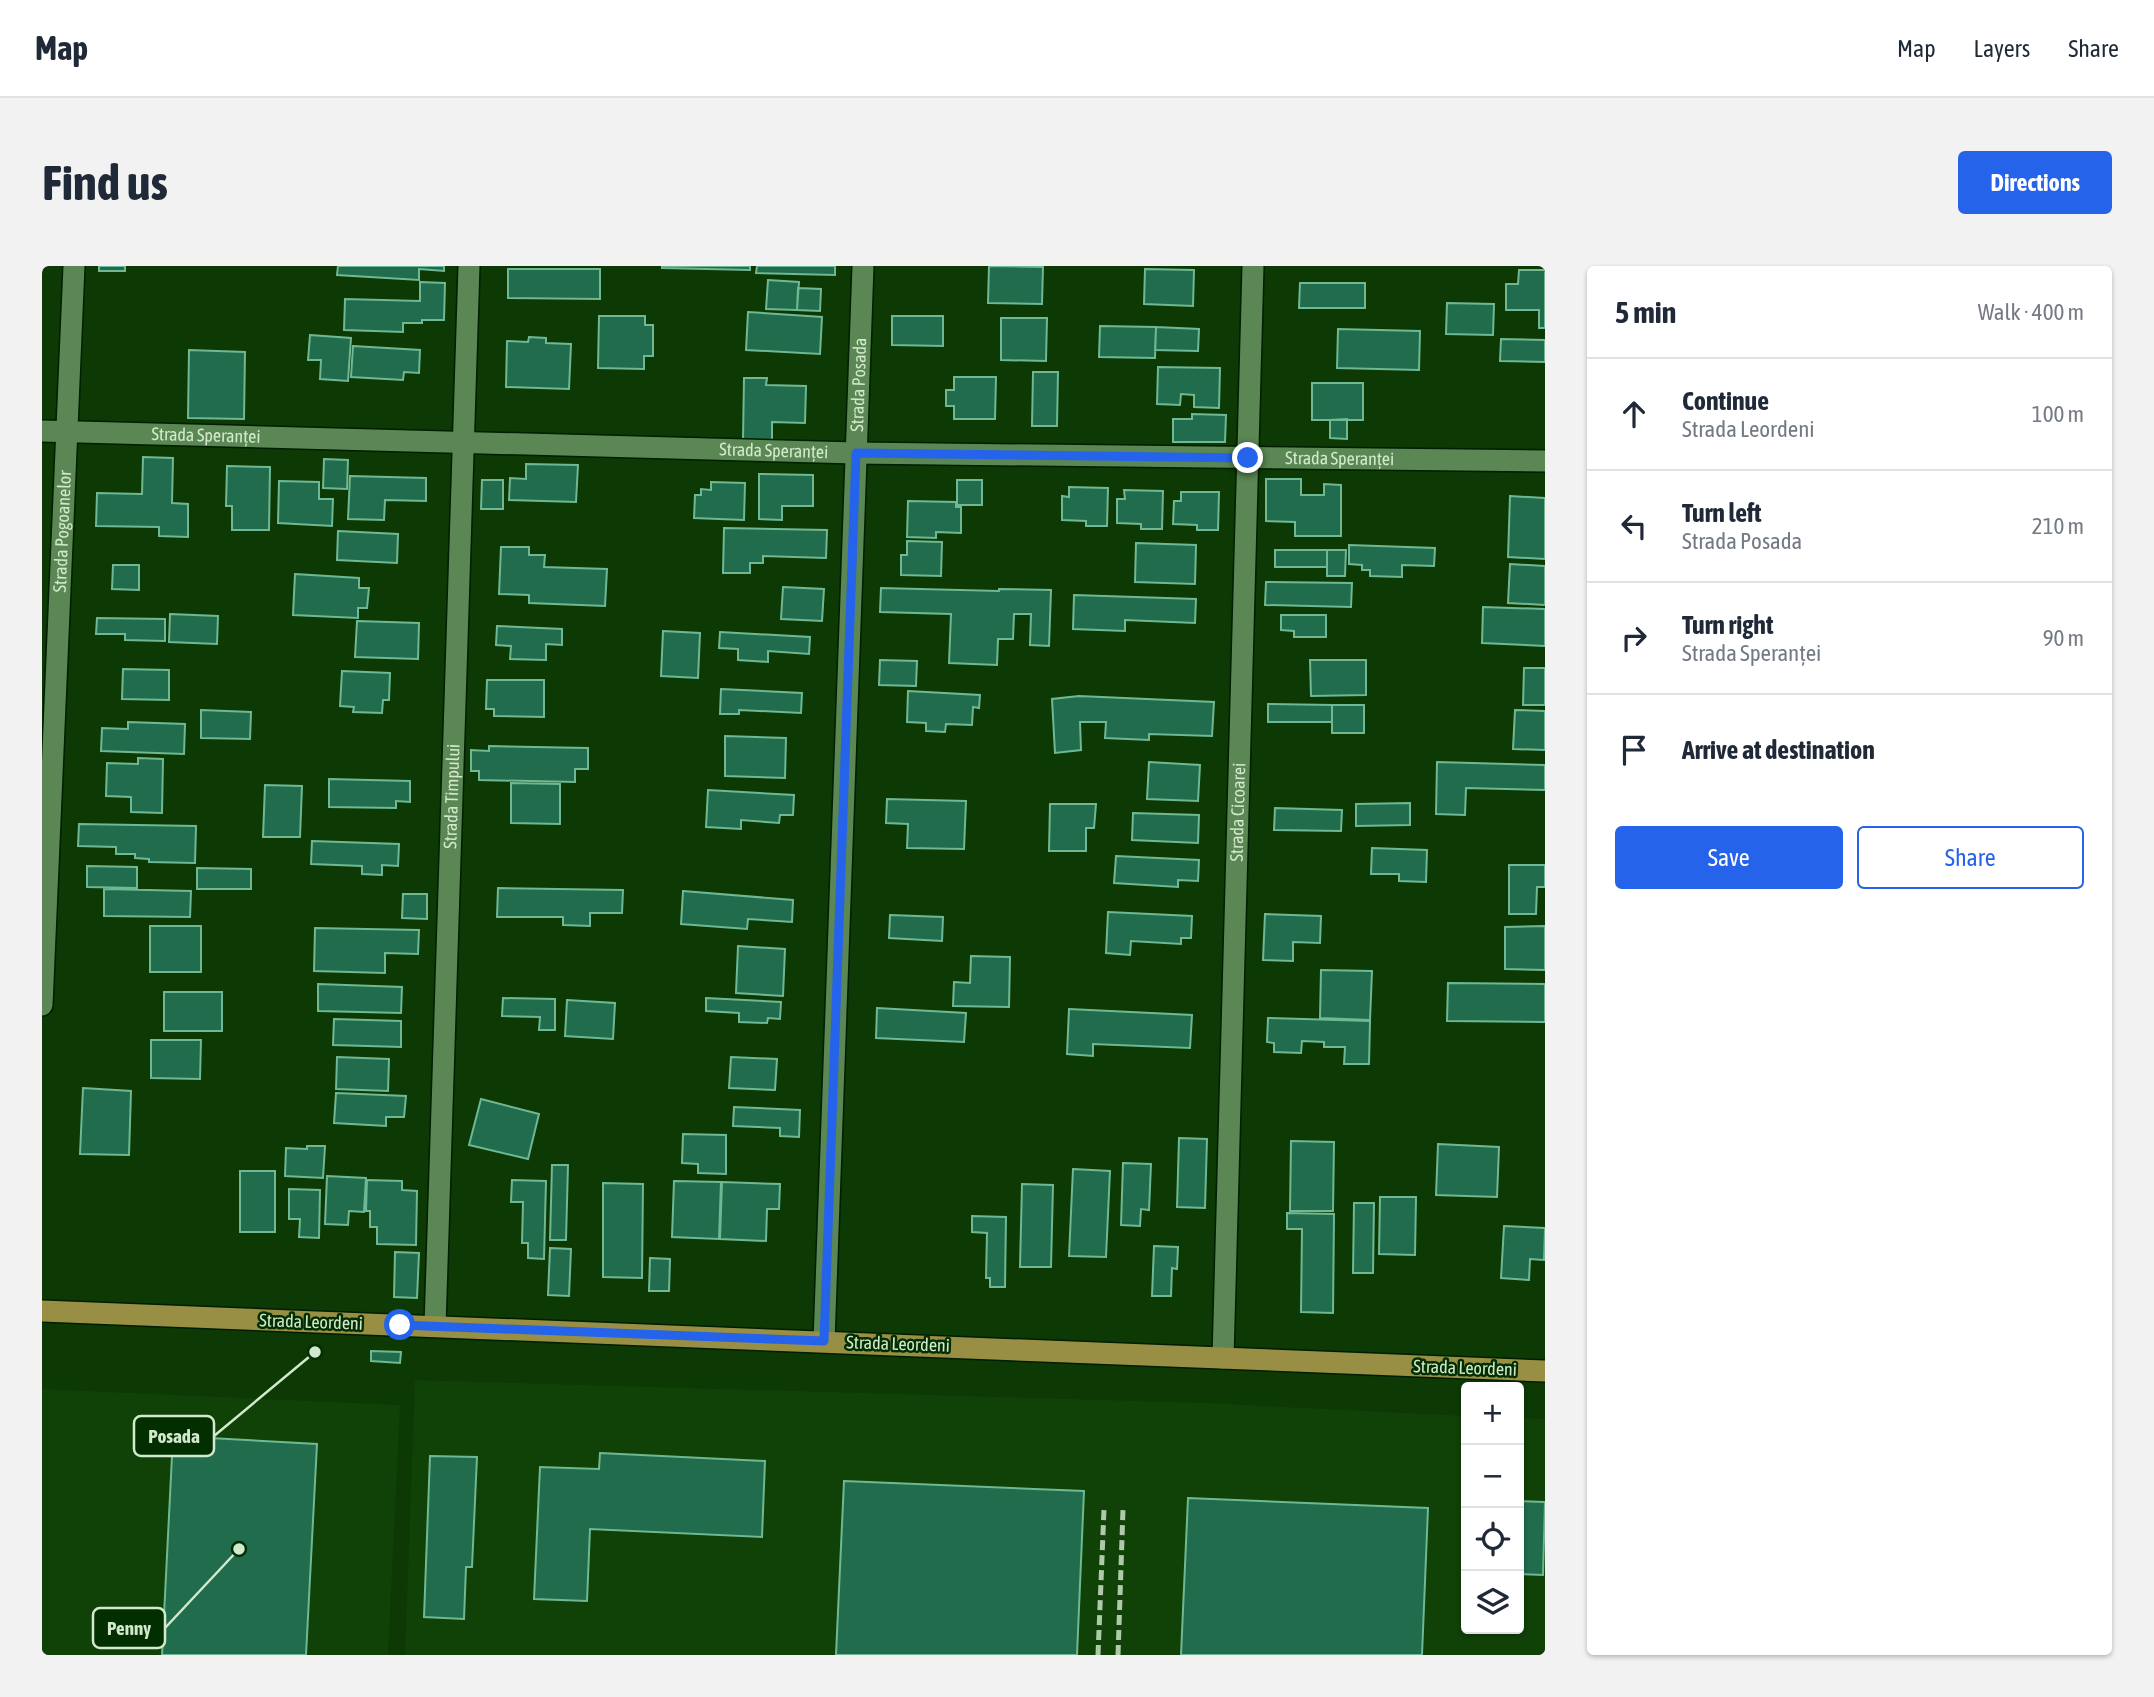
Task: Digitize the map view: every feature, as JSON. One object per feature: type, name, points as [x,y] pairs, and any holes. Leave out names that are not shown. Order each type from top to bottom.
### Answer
[{"type":"main road","name":"Strada Leordeni","points":[[42,1311],[1545,1371]]},
{"type":"street","name":"Strada Pogoanelor","points":[[42,1004],[74,266]]},
{"type":"street","name":"Strada Timpului","points":[[435,1326],[469,266]]},
{"type":"street","name":"Strada Posada","points":[[824,1341],[863,266]]},
{"type":"street","name":"Strada Cicoarei","points":[[1223,1358],[1253,266]]},
{"type":"street","name":"Strada Speranței","points":[[42,431],[856,453],[1545,461]]},
{"type":"shaded area","points":[[415,1380],[1206,1403],[1461,1416],[1461,1634],[1524,1634],[1524,1418],[1545,1419],[1545,1655],[405,1655]]},
{"type":"shaded area","points":[[42,1389],[400,1405],[388,1655],[42,1655]]},
{"type":"building","points":[[99,266],[125,266],[125,271],[99,271]]},
{"type":"building","points":[[338,266],[444,266],[444,271],[419,269],[419,280],[337,275]]},
{"type":"building","points":[[750,266],[750,270],[662,268]]},
{"type":"building","points":[[757,266],[835,266],[835,275],[756,273]]},
{"type":"building","points":[[989,266],[1043,267],[1042,304],[988,303]]},
{"type":"building","points":[[508,269],[600,269],[600,299],[508,298]]},
{"type":"building","points":[[1145,269],[1194,270],[1193,306],[1144,304]]},
{"type":"building","points":[[1519,270],[1545,270],[1545,328],[1539,328],[1539,310],[1506,310],[1506,284],[1518,284]]},
{"type":"building","points":[[768,280],[799,282],[797,310],[766,309]]},
{"type":"building","points":[[420,282],[445,283],[444,320],[403,323],[403,332],[344,330],[345,299],[420,301]]},
{"type":"building","points":[[1300,283],[1365,283],[1365,308],[1299,308]]},
{"type":"building","points":[[798,288],[821,289],[820,311],[797,310]]},
{"type":"building","points":[[1447,303],[1494,304],[1493,335],[1446,334]]},
{"type":"building","points":[[748,312],[822,317],[820,354],[746,350]]},
{"type":"building","points":[[599,316],[645,316],[645,325],[653,325],[653,356],[644,356],[644,369],[598,368]]},
{"type":"building","points":[[892,316],[943,316],[943,346],[892,345]]},
{"type":"building","points":[[1001,318],[1047,318],[1046,361],[1001,360]]},
{"type":"building","points":[[1100,326],[1156,327],[1155,358],[1099,357]]},
{"type":"building","points":[[1156,327],[1199,329],[1198,351],[1155,350]]},
{"type":"building","points":[[1338,329],[1420,331],[1419,370],[1337,368]]},
{"type":"building","points":[[310,335],[351,338],[348,381],[320,379],[321,360],[308,360]]},
{"type":"building","points":[[529,337],[546,338],[546,343],[571,344],[569,389],[506,387],[507,341],[528,342]]},
{"type":"building","points":[[1501,339],[1545,340],[1545,362],[1500,361]]},
{"type":"building","points":[[353,346],[420,350],[419,373],[404,372],[403,380],[351,377]]},
{"type":"building","points":[[189,350],[245,352],[244,419],[188,418]]},
{"type":"building","points":[[1158,367],[1220,368],[1219,408],[1194,407],[1194,395],[1181,394],[1180,405],[1157,404]]},
{"type":"building","points":[[1033,372],[1058,372],[1057,426],[1032,426]]},
{"type":"building","points":[[954,377],[996,377],[995,419],[954,419],[954,406],[946,406],[946,390],[954,390]]},
{"type":"building","points":[[744,378],[767,378],[766,385],[806,386],[805,423],[772,422],[772,440],[743,440]]},
{"type":"building","points":[[1312,383],[1363,383],[1363,420],[1312,420]]},
{"type":"building","points":[[1192,414],[1226,415],[1225,442],[1173,442],[1173,419],[1192,419]]},
{"type":"building","points":[[1347,419],[1347,439],[1330,438],[1330,420]]},
{"type":"building","points":[[143,457],[173,458],[172,503],[188,504],[188,537],[159,536],[159,527],[96,526],[97,493],[142,494]]},
{"type":"building","points":[[324,459],[348,460],[347,489],[323,488]]},
{"type":"building","points":[[526,464],[578,465],[576,502],[509,500],[510,478],[526,479]]},
{"type":"building","points":[[227,466],[270,467],[269,530],[232,530],[232,506],[226,506]]},
{"type":"building","points":[[759,474],[813,475],[813,506],[782,506],[782,520],[759,519]]},
{"type":"building","points":[[350,476],[426,478],[426,501],[385,500],[384,520],[348,519]]},
{"type":"building","points":[[1266,479],[1301,479],[1301,495],[1324,495],[1324,484],[1341,485],[1341,536],[1295,536],[1295,522],[1266,521]]},
{"type":"building","points":[[482,480],[503,480],[503,509],[481,509]]},
{"type":"building","points":[[957,480],[982,480],[982,505],[957,505]]},
{"type":"building","points":[[279,481],[319,482],[319,499],[333,499],[332,526],[278,523]]},
{"type":"building","points":[[711,482],[745,483],[744,520],[694,518],[695,495],[701,495],[701,489],[711,490]]},
{"type":"building","points":[[1069,487],[1108,488],[1107,526],[1086,526],[1086,521],[1062,520],[1062,496],[1069,497]]},
{"type":"building","points":[[1124,490],[1163,491],[1162,529],[1141,529],[1141,524],[1117,523],[1117,499],[1125,499]]},
{"type":"building","points":[[1181,492],[1219,492],[1218,530],[1197,530],[1197,525],[1173,524],[1174,501],[1181,501]]},
{"type":"building","points":[[1510,496],[1545,498],[1545,559],[1508,557]]},
{"type":"building","points":[[908,501],[956,502],[956,507],[961,507],[961,533],[936,532],[936,538],[907,537]]},
{"type":"building","points":[[724,528],[827,530],[826,558],[763,556],[763,563],[750,563],[750,573],[723,573]]},
{"type":"building","points":[[338,531],[398,534],[397,563],[337,560]]},
{"type":"building","points":[[907,541],[942,542],[941,576],[901,575],[901,555],[907,555]]},
{"type":"building","points":[[1136,543],[1196,545],[1195,584],[1135,582]]},
{"type":"building","points":[[1349,545],[1435,548],[1434,566],[1402,565],[1402,577],[1370,576],[1370,570],[1362,570],[1362,565],[1349,564]]},
{"type":"building","points":[[501,547],[529,547],[529,555],[545,555],[544,567],[607,569],[605,606],[529,603],[529,595],[499,594]]},
{"type":"building","points":[[1275,550],[1327,550],[1327,567],[1275,567]]},
{"type":"building","points":[[1327,550],[1346,550],[1345,576],[1327,576]]},
{"type":"building","points":[[1510,564],[1545,566],[1545,605],[1508,603]]},
{"type":"building","points":[[113,565],[139,565],[139,590],[112,589]]},
{"type":"building","points":[[295,574],[359,578],[359,588],[369,588],[367,608],[358,608],[358,618],[293,615]]},
{"type":"building","points":[[1266,582],[1352,583],[1351,607],[1265,605]]},
{"type":"building","points":[[783,587],[824,589],[822,621],[781,619]]},
{"type":"building","points":[[881,588],[1051,590],[1049,646],[1030,645],[1031,614],[1014,614],[1013,639],[998,639],[997,665],[949,663],[951,614],[880,612]]},
{"type":"building","points":[[1074,595],[1196,599],[1195,623],[1125,620],[1125,631],[1073,629]]},
{"type":"building","points":[[1483,607],[1545,609],[1545,646],[1482,643]]},
{"type":"building","points":[[170,614],[218,616],[217,644],[169,642]]},
{"type":"building","points":[[1281,615],[1326,615],[1326,637],[1294,637],[1294,631],[1281,630]]},
{"type":"building","points":[[97,618],[165,619],[165,641],[125,640],[125,634],[96,634]]},
{"type":"building","points":[[357,621],[419,623],[418,659],[355,657]]},
{"type":"building","points":[[497,626],[562,629],[562,645],[546,644],[546,660],[510,659],[511,646],[496,645]]},
{"type":"building","points":[[663,631],[700,633],[698,678],[661,676]]},
{"type":"building","points":[[720,632],[810,637],[809,654],[768,651],[768,662],[738,660],[738,649],[719,648]]},
{"type":"building","points":[[880,660],[917,661],[916,686],[879,685]]},
{"type":"building","points":[[1310,660],[1366,660],[1366,695],[1311,696]]},
{"type":"building","points":[[1524,668],[1545,668],[1545,705],[1523,705]]},
{"type":"building","points":[[123,669],[169,670],[169,700],[122,699]]},
{"type":"building","points":[[342,671],[390,673],[389,700],[383,700],[382,713],[353,712],[354,707],[340,706]]},
{"type":"building","points":[[487,680],[544,680],[544,717],[494,716],[494,709],[486,709]]},
{"type":"building","points":[[721,689],[802,693],[801,713],[739,710],[739,714],[720,714]]},
{"type":"building","points":[[908,691],[980,695],[979,708],[973,707],[972,725],[946,724],[945,732],[926,731],[926,723],[907,722]]},
{"type":"building","points":[[1079,696],[1214,702],[1212,736],[1149,734],[1149,740],[1105,738],[1106,722],[1080,722],[1081,750],[1055,753],[1052,699]]},
{"type":"building","points":[[1268,704],[1332,705],[1332,722],[1268,722]]},
{"type":"building","points":[[1332,705],[1364,705],[1364,733],[1332,733]]},
{"type":"building","points":[[201,710],[251,712],[250,739],[201,738]]},
{"type":"building","points":[[1515,710],[1545,711],[1545,750],[1513,749]]},
{"type":"building","points":[[128,722],[185,724],[184,754],[101,751],[102,728],[128,729]]},
{"type":"building","points":[[725,736],[786,738],[785,778],[725,776]]},
{"type":"building","points":[[489,746],[588,748],[588,769],[575,769],[575,782],[479,780],[479,771],[471,771],[471,750],[489,751]]},
{"type":"building","points":[[138,758],[163,759],[162,813],[131,812],[131,797],[106,796],[107,763],[138,764]]},
{"type":"building","points":[[1149,762],[1200,765],[1198,801],[1147,799]]},
{"type":"building","points":[[1437,762],[1545,765],[1545,790],[1466,788],[1465,815],[1436,814]]},
{"type":"building","points":[[329,779],[410,781],[410,802],[396,801],[396,808],[329,807]]},
{"type":"building","points":[[511,783],[560,784],[560,824],[511,823]]},
{"type":"building","points":[[265,785],[302,786],[300,837],[263,837]]},
{"type":"building","points":[[708,790],[794,795],[793,815],[780,815],[779,823],[741,820],[741,829],[706,827]]},
{"type":"building","points":[[887,799],[966,801],[964,849],[907,848],[908,824],[886,823]]},
{"type":"building","points":[[1410,803],[1410,825],[1356,826],[1356,804]]},
{"type":"building","points":[[1050,804],[1096,804],[1094,828],[1086,828],[1086,851],[1049,851]]},
{"type":"building","points":[[1275,808],[1342,810],[1341,831],[1274,830]]},
{"type":"building","points":[[1133,813],[1199,815],[1198,843],[1132,840]]},
{"type":"building","points":[[79,824],[196,826],[195,863],[149,862],[149,859],[135,858],[135,854],[116,854],[116,847],[78,846]]},
{"type":"building","points":[[312,841],[399,844],[398,866],[382,865],[382,875],[362,874],[362,866],[311,864]]},
{"type":"building","points":[[1372,848],[1427,850],[1426,882],[1399,881],[1399,874],[1371,874]]},
{"type":"building","points":[[1116,856],[1199,860],[1198,881],[1178,880],[1178,887],[1114,883]]},
{"type":"building","points":[[1509,865],[1545,865],[1545,887],[1537,887],[1536,914],[1509,914]]},
{"type":"building","points":[[87,866],[137,867],[137,888],[87,887]]},
{"type":"building","points":[[197,868],[251,869],[251,889],[197,889]]},
{"type":"building","points":[[498,888],[623,890],[622,913],[590,913],[590,926],[563,925],[563,917],[497,917]]},
{"type":"building","points":[[104,889],[191,891],[190,917],[104,916]]},
{"type":"building","points":[[683,891],[793,900],[792,922],[748,919],[747,929],[681,924]]},
{"type":"building","points":[[403,894],[427,894],[427,919],[402,918]]},
{"type":"building","points":[[1108,912],[1192,916],[1191,938],[1181,938],[1181,944],[1131,941],[1130,955],[1106,953]]},
{"type":"building","points":[[1265,914],[1321,916],[1320,943],[1293,942],[1293,961],[1263,960]]},
{"type":"building","points":[[890,915],[943,917],[942,941],[889,938]]},
{"type":"building","points":[[150,926],[201,926],[201,972],[150,972]]},
{"type":"building","points":[[1545,926],[1545,970],[1505,969],[1505,927]]},
{"type":"building","points":[[315,928],[419,930],[418,954],[385,953],[385,973],[314,971]]},
{"type":"building","points":[[738,946],[785,949],[783,996],[736,993]]},
{"type":"building","points":[[971,956],[1010,957],[1009,1007],[953,1006],[954,982],[970,983]]},
{"type":"building","points":[[1321,970],[1372,971],[1370,1020],[1320,1018]]},
{"type":"building","points":[[1448,983],[1545,984],[1545,1022],[1447,1021]]},
{"type":"building","points":[[318,984],[402,987],[401,1013],[318,1011]]},
{"type":"building","points":[[164,992],[222,992],[222,1031],[164,1031]]},
{"type":"building","points":[[503,998],[555,999],[555,1030],[539,1030],[540,1017],[502,1016]]},
{"type":"building","points":[[706,998],[781,1002],[780,1019],[768,1018],[767,1023],[739,1022],[739,1013],[706,1011]]},
{"type":"building","points":[[567,1000],[615,1003],[613,1039],[565,1036]]},
{"type":"building","points":[[877,1008],[966,1013],[964,1042],[876,1038]]},
{"type":"building","points":[[1069,1009],[1192,1015],[1190,1048],[1093,1044],[1093,1056],[1067,1054]]},
{"type":"building","points":[[1268,1018],[1370,1021],[1369,1064],[1344,1064],[1345,1047],[1324,1047],[1324,1042],[1302,1041],[1301,1053],[1274,1052],[1274,1043],[1267,1042]]},
{"type":"building","points":[[334,1019],[401,1021],[401,1047],[333,1045]]},
{"type":"building","points":[[151,1040],[201,1040],[200,1079],[151,1078]]},
{"type":"building","points":[[337,1057],[389,1059],[388,1091],[336,1089]]},
{"type":"building","points":[[731,1057],[777,1059],[775,1090],[729,1088]]},
{"type":"building","points":[[83,1088],[131,1091],[129,1155],[80,1154]]},
{"type":"building","points":[[336,1093],[406,1096],[404,1117],[386,1117],[386,1126],[334,1123]]},
{"type":"building","points":[[481,1099],[539,1114],[528,1159],[469,1145]]},
{"type":"building","points":[[734,1107],[800,1110],[799,1137],[780,1136],[780,1128],[733,1126]]},
{"type":"building","points":[[683,1134],[726,1135],[726,1174],[698,1173],[698,1164],[682,1163]]},
{"type":"building","points":[[1179,1138],[1207,1139],[1205,1208],[1177,1207]]},
{"type":"building","points":[[1291,1141],[1334,1142],[1333,1211],[1290,1211]]},
{"type":"building","points":[[1438,1144],[1499,1147],[1497,1197],[1436,1195]]},
{"type":"building","points":[[307,1146],[325,1146],[323,1178],[285,1176],[286,1148],[307,1149]]},
{"type":"building","points":[[1123,1163],[1151,1164],[1149,1210],[1141,1209],[1140,1226],[1121,1225]]},
{"type":"building","points":[[552,1165],[568,1165],[566,1240],[550,1240]]},
{"type":"building","points":[[1073,1169],[1110,1171],[1106,1257],[1069,1256]]},
{"type":"building","points":[[240,1171],[275,1171],[275,1232],[240,1232]]},
{"type":"building","points":[[327,1176],[366,1178],[364,1212],[349,1211],[348,1225],[325,1224]]},
{"type":"building","points":[[367,1180],[402,1181],[402,1190],[417,1191],[416,1245],[377,1244],[377,1227],[370,1227],[370,1211],[366,1211]]},
{"type":"building","points":[[512,1180],[546,1181],[544,1259],[528,1258],[528,1243],[522,1243],[523,1202],[511,1202]]},
{"type":"building","points":[[674,1181],[721,1182],[719,1239],[672,1237]]},
{"type":"building","points":[[722,1182],[780,1184],[779,1209],[767,1209],[766,1241],[720,1239]]},
{"type":"building","points":[[603,1183],[643,1184],[642,1278],[603,1277]]},
{"type":"building","points":[[1022,1184],[1053,1185],[1051,1267],[1020,1267]]},
{"type":"building","points":[[289,1189],[320,1190],[319,1238],[299,1237],[300,1219],[289,1219]]},
{"type":"building","points":[[1380,1197],[1416,1197],[1415,1255],[1379,1254]]},
{"type":"building","points":[[1354,1203],[1374,1203],[1373,1273],[1353,1273]]},
{"type":"building","points":[[1287,1213],[1334,1214],[1333,1313],[1301,1312],[1302,1229],[1287,1229]]},
{"type":"building","points":[[972,1216],[1006,1217],[1005,1287],[990,1287],[990,1278],[986,1278],[987,1233],[972,1232]]},
{"type":"building","points":[[1504,1226],[1545,1228],[1544,1260],[1530,1259],[1529,1280],[1501,1278]]},
{"type":"building","points":[[1154,1246],[1178,1247],[1177,1269],[1172,1268],[1171,1296],[1152,1296]]},
{"type":"building","points":[[550,1248],[571,1249],[569,1296],[548,1295]]},
{"type":"building","points":[[395,1252],[419,1253],[417,1298],[394,1297]]},
{"type":"building","points":[[650,1258],[670,1259],[669,1291],[649,1291]]},
{"type":"building","points":[[371,1351],[401,1352],[400,1363],[371,1361]]},
{"type":"building","points":[[173,1436],[317,1444],[306,1655],[162,1655]]},
{"type":"building","points":[[600,1453],[765,1461],[762,1537],[590,1529],[587,1601],[534,1599],[540,1467],[599,1469]]},
{"type":"building","points":[[430,1456],[477,1457],[472,1567],[466,1567],[464,1619],[424,1617]]},
{"type":"building","points":[[844,1481],[1084,1491],[1077,1655],[836,1655]]},
{"type":"building","points":[[1188,1498],[1428,1508],[1422,1655],[1181,1655]]},
{"type":"building","points":[[1524,1501],[1545,1502],[1543,1575],[1524,1574]]},
{"type":"railway","points":[[1098,1655],[1104,1509]]},
{"type":"railway","points":[[1118,1655],[1123,1509]]},
{"type":"place","name":"Posada","points":[[315,1352]]},
{"type":"place","name":"Penny","points":[[239,1549]]},
{"type":"route","points":[[400,1325],[824,1341],[856,453],[1248,458]]}]
